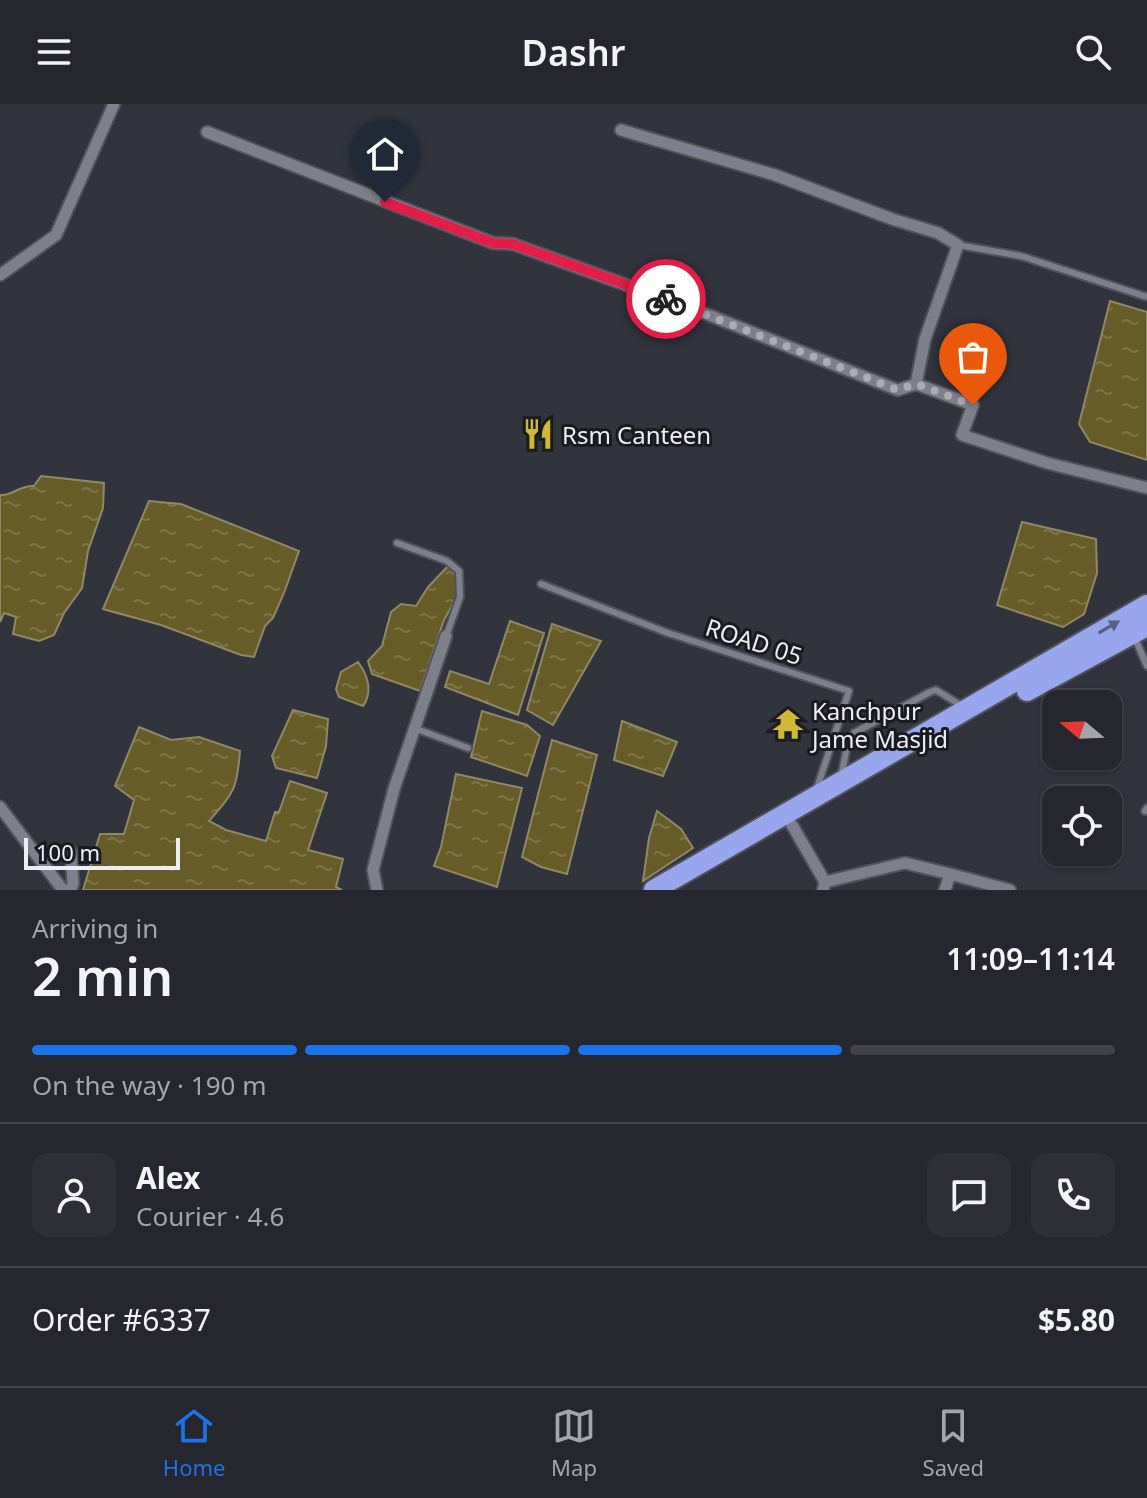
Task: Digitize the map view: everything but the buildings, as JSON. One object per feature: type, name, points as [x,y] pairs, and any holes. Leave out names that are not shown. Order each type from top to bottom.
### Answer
[{"type":"highway","points":[[680,890],[814,799],[1147,605]]},
{"type":"highway","points":[[654,890],[792,825],[1140,630]]},
{"type":"street","points":[[0,275],[56,235],[114,104]]},
{"type":"street","points":[[621,130],[775,175],[938,233],[958,245],[925,339],[916,384]]},
{"type":"street","points":[[207,132],[493,243],[513,244],[701,312],[898,390],[916,384],[973,405],[962,435],[1047,463],[1147,488]]},
{"type":"street","points":[[377,890],[373,870],[414,728],[446,636]]},
{"type":"street","points":[[0,807],[63,890]]},
{"type":"street","points":[[792,825],[824,886],[905,863],[1010,890]]},
{"type":"street","points":[[71,852],[71,890]]},
{"type":"street","points":[[945,890],[950,874]]},
{"type":"lane","points":[[958,245],[1021,256],[1147,297]]},
{"type":"lane","points":[[397,543],[447,561],[459,571],[460,597],[446,636]]},
{"type":"lane","name":"ROAD 05","points":[[541,584],[668,633],[849,691],[814,799]]},
{"type":"lane","points":[[1140,630],[1147,666]]},
{"type":"lane","points":[[840,784],[847,747],[854,733],[936,690],[969,710]]},
{"type":"lane","points":[[414,728],[468,748]]},
{"type":"water","points":[[1110,301],[1147,312],[1147,460],[1090,442],[1079,424]]},
{"type":"water","points":[[41,476],[104,483],[103,508],[88,551],[82,588],[64,613],[54,635],[39,641],[13,634],[16,617],[4,613],[0,622],[0,495],[34,486]]},
{"type":"water","points":[[149,501],[181,504],[299,551],[284,593],[273,618],[265,626],[254,657],[103,609]]},
{"type":"water","points":[[1022,522],[1096,539],[1097,573],[1084,614],[1063,627],[997,605]]},
{"type":"water","points":[[447,567],[460,578],[457,597],[444,620],[420,691],[372,674],[368,661],[382,646],[391,612],[401,604],[416,606],[428,587]]},
{"type":"water","points":[[510,621],[544,633],[518,715],[445,687],[450,671],[489,684]]},
{"type":"water","points":[[552,624],[601,641],[553,725],[527,710]]},
{"type":"water","points":[[358,662],[368,684],[368,695],[363,706],[339,697],[336,689],[341,672]]},
{"type":"water","points":[[293,710],[328,719],[326,746],[317,778],[276,768],[272,756]]},
{"type":"water","points":[[482,711],[527,725],[540,736],[527,776],[471,757]]},
{"type":"water","points":[[622,721],[677,742],[663,776],[614,760]]},
{"type":"water","points":[[139,727],[171,740],[199,737],[240,751],[233,790],[209,821],[226,830],[266,841],[275,812],[279,812],[290,781],[327,793],[308,850],[343,859],[336,887],[342,890],[83,890],[100,834],[124,834],[134,800],[115,786]]},
{"type":"water","points":[[552,740],[597,755],[567,874],[541,867],[522,857]]},
{"type":"water","points":[[456,774],[522,788],[497,887],[434,866]]},
{"type":"water","points":[[657,811],[681,829],[693,848],[643,881],[649,838]]},
{"type":"way so far","points":[[666,299],[898,390],[916,384],[973,405]]},
{"type":"place","name":"Rsm Canteen","points":[[538,434]]},
{"type":"place","name":"Kanchpur Jame Masjid","points":[[788,724]]},
{"type":"route","points":[[385,202],[493,243],[513,244],[666,299]]}]
